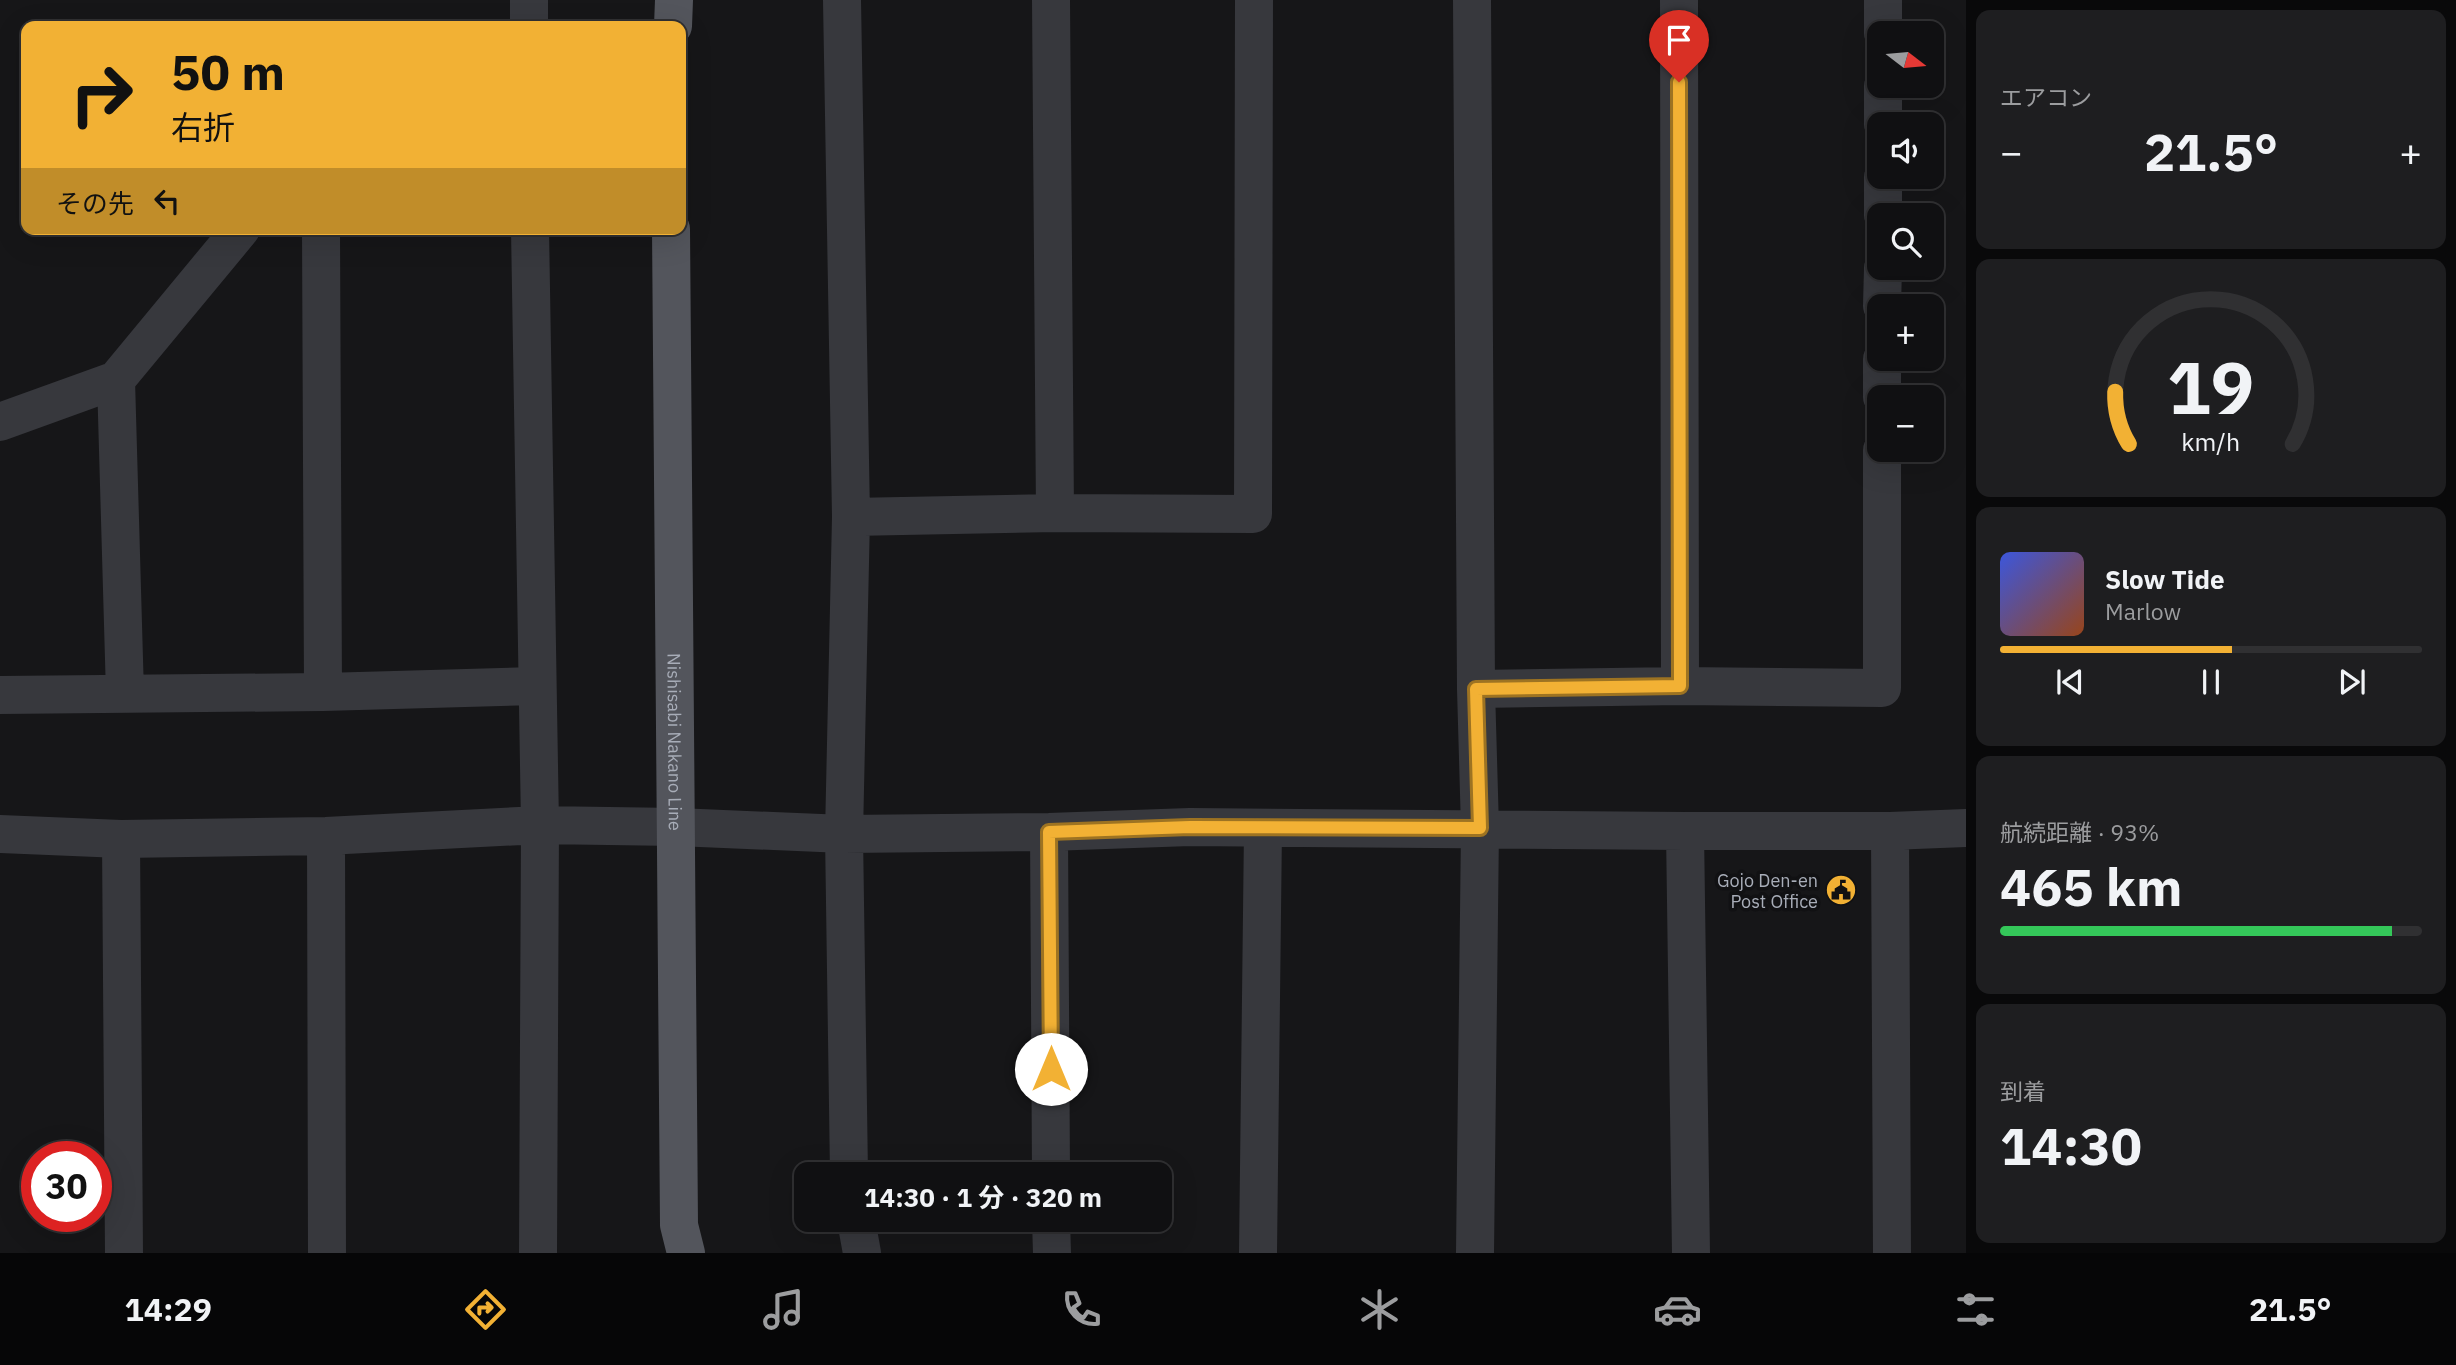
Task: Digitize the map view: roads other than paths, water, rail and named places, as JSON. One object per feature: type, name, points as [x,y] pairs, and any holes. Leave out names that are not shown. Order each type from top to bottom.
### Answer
[{"type":"main road","points":[[673,21],[674,0]]},
{"type":"main road","name":"Nishisabi Nakano Line","points":[[671,235],[679,1225],[686,1253]]},
{"type":"street","points":[[529,0],[529,21]]},
{"type":"street","points":[[842,0],[852,517],[844,834],[849,1162]]},
{"type":"street","points":[[1051,0],[1055,513]]},
{"type":"street","points":[[852,517],[1055,513],[1253,514],[1254,0]]},
{"type":"street","points":[[1472,0],[1476,689],[1480,828],[1475,1253]]},
{"type":"street","points":[[1679,0],[1680,686]]},
{"type":"street","points":[[1883,0],[1883,21]]},
{"type":"street","points":[[0,422],[116,380],[236,235]]},
{"type":"street","points":[[321,235],[323,692]]},
{"type":"street","points":[[530,235],[540,825],[538,1253]]},
{"type":"street","points":[[116,380],[125,694]]},
{"type":"street","points":[[1476,689],[1680,686],[1882,688],[1882,462]]},
{"type":"street","points":[[0,695],[323,692],[536,686]]},
{"type":"street","points":[[0,834],[121,839],[326,836],[540,825],[844,834],[1049,832],[1190,827],[1685,831],[1890,831],[1966,828]]},
{"type":"street","points":[[1258,1253],[1263,828]]},
{"type":"street","points":[[1685,831],[1691,1253]]},
{"type":"street","points":[[1890,831],[1892,1253]]},
{"type":"street","points":[[1049,832],[1051,1162]]},
{"type":"street","points":[[326,836],[327,1253]]},
{"type":"street","points":[[121,839],[124,1253]]},
{"type":"street","points":[[858,1232],[862,1253]]},
{"type":"street","points":[[1051,1232],[1052,1253]]},
{"type":"place","name":"Gojo Den-en Post Office","points":[[1841,890]]}]
